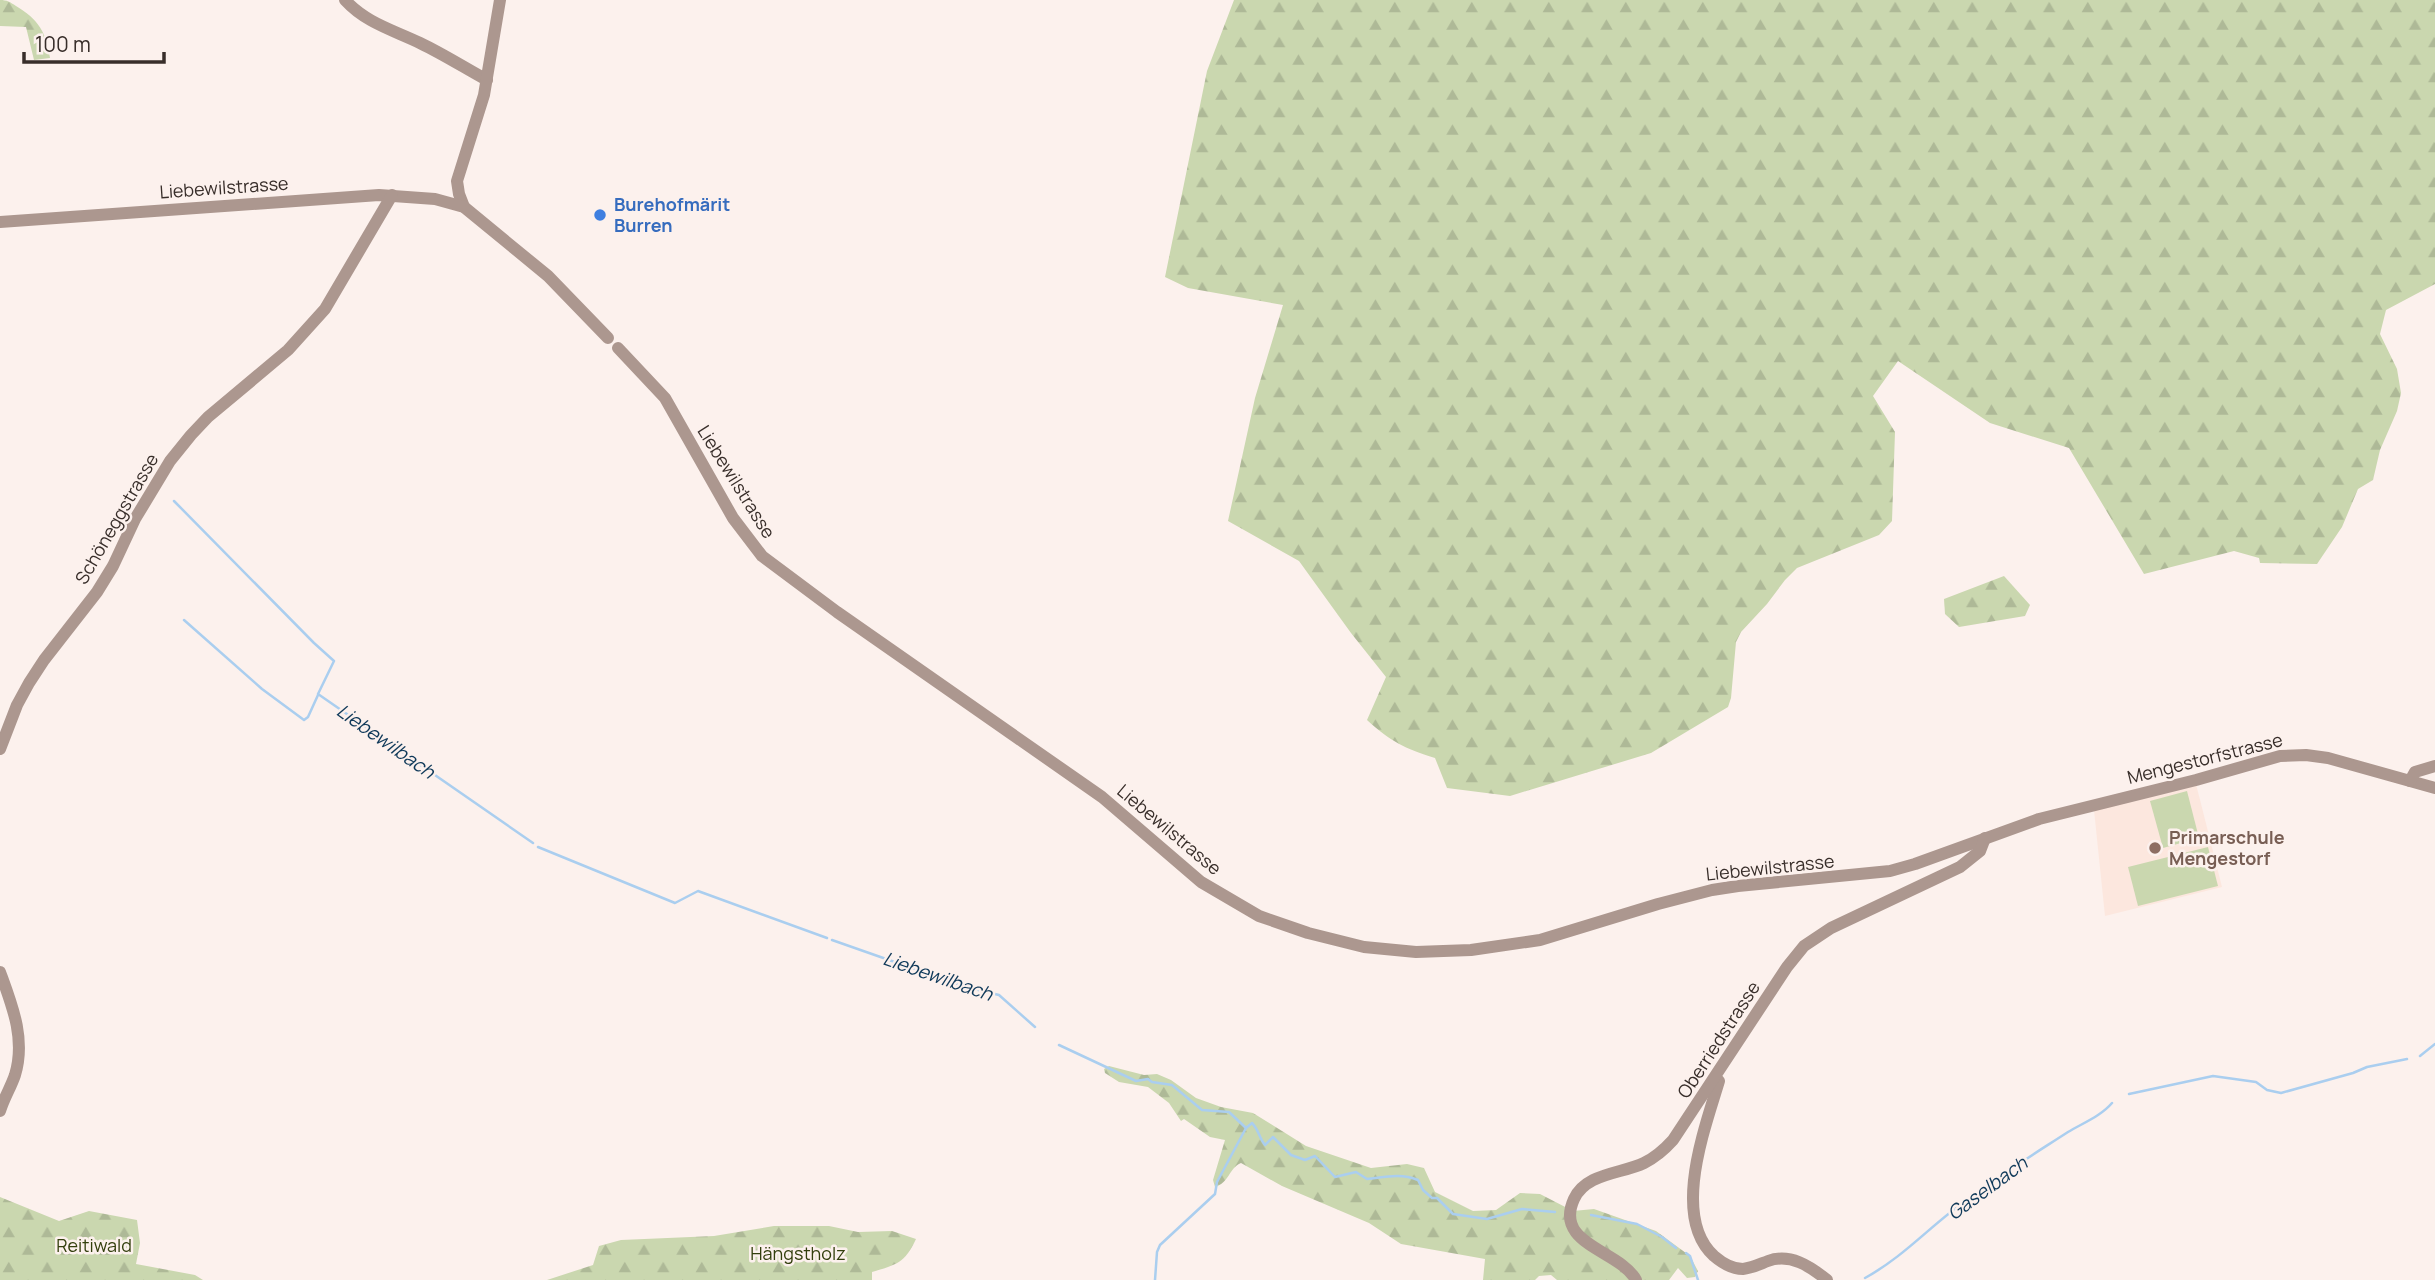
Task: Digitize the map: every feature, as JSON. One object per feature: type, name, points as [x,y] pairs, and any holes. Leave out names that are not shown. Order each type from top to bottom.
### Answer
[{"type":"street","points":[[345,0],[377,24],[419,43],[487,80]]},
{"type":"street","points":[[435,199],[444,195],[457,181],[478,118],[500,0]]},
{"type":"street","points":[[457,181],[464,207]]},
{"type":"street","name":"Liebewilstrasse","points":[[0,222],[392,195],[435,199],[464,207],[548,276],[665,398],[733,518],[762,556],[837,612],[1102,797],[1201,882],[1234,903],[1284,926],[1331,940],[1387,950],[1441,951],[1498,947],[1540,940],[1658,904],[1712,891],[1890,871],[1984,838]]},
{"type":"street","name":"Schöneggstrasse","points":[[0,749],[29,682],[113,566],[135,519],[170,461],[208,417],[288,350],[325,309],[392,195]]},
{"type":"street","name":"Mengestorfstrasse","points":[[1984,838],[2039,819],[2288,755],[2328,758],[2435,788]]},
{"type":"street","points":[[2410,781],[2415,772],[2435,766]]},
{"type":"street","name":"Oberriedstrasse","points":[[1636,1280],[1623,1264],[1588,1245],[1578,1236],[1572,1222],[1573,1202],[1580,1191],[1591,1181],[1641,1164],[1665,1149],[1686,1124],[1787,967],[1804,946],[1832,928],[1960,867],[1980,851],[1984,838]]},
{"type":"street","points":[[0,972],[15,1015],[20,1048],[15,1075],[0,1111]]},
{"type":"street","points":[[1720,1070],[1692,1194],[1692,1213],[1700,1237],[1711,1253],[1730,1266],[1749,1268],[1776,1258],[1789,1258],[1808,1266],[1827,1280]]},
{"type":"shaded area","name":"Primarschule Mengestorf","points":[[2196,784],[2222,887],[2105,916],[2094,810]]},
{"type":"green space","points":[[0,0],[12,3],[36,22],[47,41],[50,58],[34,60],[26,27],[0,26]]},
{"type":"green space","points":[[1234,0],[2435,0],[2435,284],[2386,310],[2380,334],[2397,369],[2401,393],[2397,411],[2380,450],[2373,480],[2358,489],[2342,527],[2317,564],[2260,563],[2259,558],[2234,551],[2144,574],[2069,448],[1990,423],[1898,361],[1873,396],[1895,432],[1892,521],[1879,535],[1797,568],[1785,580],[1741,632],[1736,642],[1728,707],[1651,753],[1510,796],[1447,788],[1435,758],[1398,744],[1367,720],[1386,677],[1299,561],[1228,521],[1255,398],[1283,305],[1188,288],[1165,277],[1207,71]]},
{"type":"green space","points":[[2004,576],[2030,605],[2025,616],[1959,627],[1945,614],[1944,599]]},
{"type":"green space","points":[[2187,791],[2199,838],[2163,848],[2150,801]]},
{"type":"green space","points":[[2208,847],[2218,886],[2138,906],[2128,867]]},
{"type":"green space","points":[[1109,1066],[1144,1075],[1157,1074],[1171,1080],[1196,1098],[1221,1107],[1253,1113],[1306,1146],[1371,1168],[1407,1164],[1424,1168],[1435,1192],[1473,1211],[1496,1210],[1520,1193],[1540,1194],[1573,1211],[1594,1209],[1656,1231],[1690,1256],[1698,1271],[1695,1277],[1687,1278],[1678,1268],[1669,1280],[1557,1280],[1551,1275],[1539,1276],[1535,1280],[1483,1280],[1485,1259],[1401,1244],[1369,1223],[1282,1186],[1241,1163],[1215,1187],[1213,1180],[1225,1140],[1210,1137],[1184,1119],[1181,1121],[1169,1103],[1148,1087],[1119,1082],[1105,1073],[1104,1069]]},
{"type":"green space","name":"Reitiwald","points":[[0,1197],[59,1221],[89,1211],[137,1220],[140,1243],[136,1264],[195,1275],[203,1280],[0,1280]]},
{"type":"green space","name":"Hängstholz","points":[[774,1226],[829,1226],[858,1232],[892,1231],[916,1239],[899,1262],[872,1272],[872,1280],[547,1280],[593,1265],[599,1246],[621,1240],[714,1236]]},
{"type":"waterway","name":"Liebewilbach","points":[[174,501],[334,661],[318,694],[533,843]]},
{"type":"waterway","points":[[184,620],[262,689],[304,720],[318,695]]},
{"type":"waterway","name":"Liebewilbach","points":[[538,847],[675,903],[698,891],[827,938]]},
{"type":"waterway","name":"Liebewilbach","points":[[832,940],[966,987],[999,995],[1035,1027]]},
{"type":"waterway","name":"Gaselbach","points":[[2420,1056],[2435,1044]]},
{"type":"waterway","name":"Liebewilbach","points":[[1059,1045],[1136,1081],[1148,1079],[1172,1085],[1202,1110],[1229,1112],[1246,1128],[1252,1123],[1265,1145],[1273,1137],[1291,1155],[1305,1160],[1315,1156],[1335,1177],[1356,1172],[1367,1179],[1393,1176],[1418,1180],[1423,1190],[1432,1198],[1437,1198],[1453,1214],[1487,1219],[1522,1209],[1555,1212]]},
{"type":"waterway","name":"Gaselbach","points":[[2129,1094],[2213,1076],[2256,1082],[2267,1090],[2281,1093],[2367,1067],[2407,1059]]},
{"type":"waterway","name":"Gaselbach","points":[[1865,1278],[1893,1260],[1980,1190],[2097,1116],[2112,1103]]},
{"type":"waterway","points":[[1155,1280],[1160,1245],[1215,1194],[1217,1182],[1246,1128]]},
{"type":"waterway","name":"Liebewilbach","points":[[1591,1215],[1637,1224],[1676,1248]]},
{"type":"waterway","name":"Liebewilbach","points":[[1686,1253],[1690,1256],[1698,1280]]},
{"type":"place","name":"Burehofmärit Burren","points":[[600,215]]},
{"type":"place","name":"Primarschule Mengestorf","points":[[2155,848]]}]
